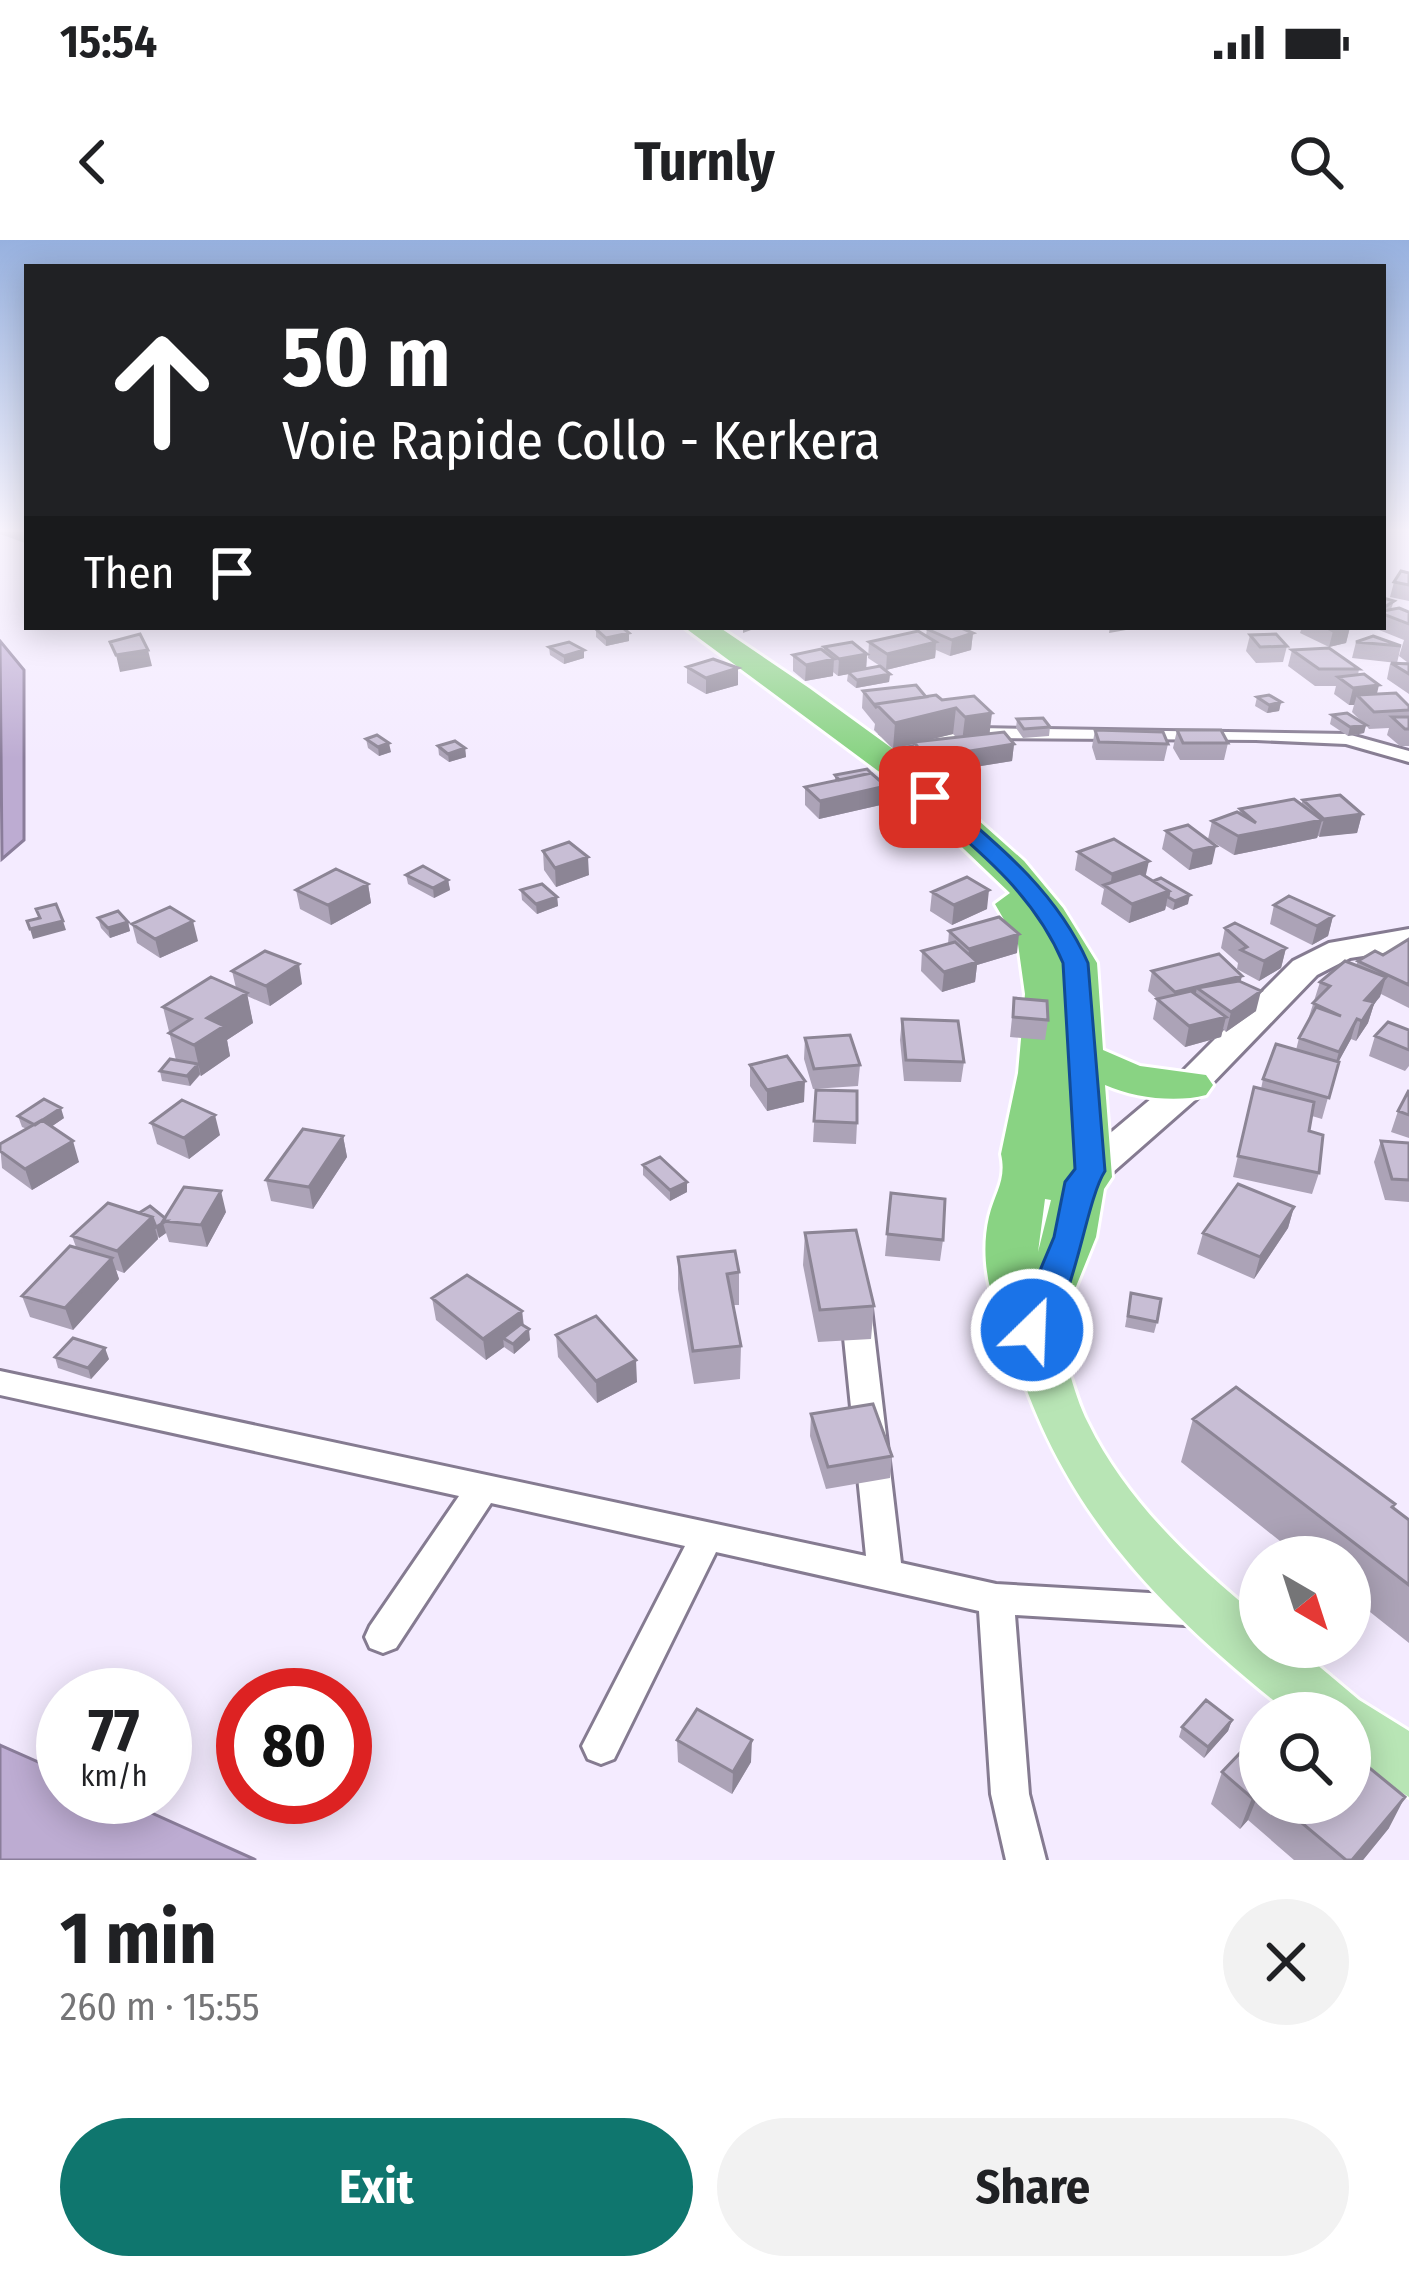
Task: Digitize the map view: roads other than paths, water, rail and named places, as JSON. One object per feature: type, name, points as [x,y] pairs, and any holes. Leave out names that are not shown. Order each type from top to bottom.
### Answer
[{"type":"highway","points":[[680,630],[797,711],[942,823],[997,874],[1039,942],[1045,1036],[1070,1237],[1032,1330]]},
{"type":"highway","points":[[703,630],[964,824],[1016,871],[1066,939],[1076,963],[1082,1058],[1063,1166]]},
{"type":"highway","points":[[1082,1058],[1132,1080],[1190,1085]]},
{"type":"main road","points":[[1032,1330],[1065,1431],[1091,1474],[1210,1611],[1309,1692]]},
{"type":"main road","points":[[1371,1739],[1409,1767]]},
{"type":"street","points":[[860,744],[979,733],[1297,736],[1347,739],[1409,758]]},
{"type":"street","points":[[1063,1166],[1190,1085],[1306,968],[1341,950],[1409,939]]},
{"type":"street","points":[[853,1272],[885,1574]]},
{"type":"street","points":[[0,1383],[996,1600],[1210,1611]]},
{"type":"street","points":[[383,1637],[483,1488]]},
{"type":"street","points":[[601,1746],[705,1540]]},
{"type":"street","points":[[996,1600],[1010,1794],[1026,1860]]}]
